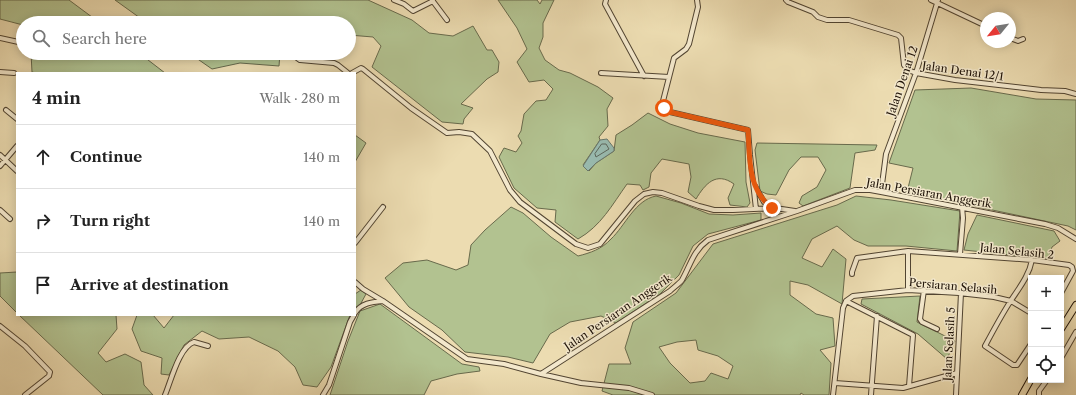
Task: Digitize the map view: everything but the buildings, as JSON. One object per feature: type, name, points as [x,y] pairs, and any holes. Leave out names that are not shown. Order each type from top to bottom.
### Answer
[{"type":"main road","points":[[1064,323],[1076,305]]},
{"type":"main road","points":[[1022,395],[1029,383]]},
{"type":"street","points":[[394,0],[404,4],[412,11],[433,1],[447,20]]},
{"type":"street","points":[[606,0],[605,4],[644,76]]},
{"type":"street","points":[[697,0],[698,7],[689,44],[686,49],[674,58],[663,106],[670,112],[748,130],[756,209]]},
{"type":"street","name":"Jalan Denai 12/1","points":[[786,0],[813,12],[818,17],[827,20],[849,20],[898,34],[901,38],[905,68],[916,73],[955,80],[1040,90],[1065,91],[1076,94]]},
{"type":"street","points":[[931,0],[937,1],[980,23]]},
{"type":"street","name":"Jalan Denai 12","points":[[881,192],[886,154],[916,73],[937,1]]},
{"type":"street","points":[[0,38],[16,41]]},
{"type":"street","points":[[1016,40],[1023,39]]},
{"type":"street","points":[[300,60],[334,63],[347,72]]},
{"type":"street","points":[[354,72],[361,68],[363,69],[411,108],[447,133],[459,132],[472,134],[490,151],[510,190],[520,202],[576,244],[588,248],[600,244],[636,201],[644,194],[653,192],[662,193],[714,210],[772,208],[797,211]]},
{"type":"street","points":[[0,72],[14,73]]},
{"type":"street","points":[[601,73],[669,77]]},
{"type":"street","points":[[6,110],[16,118]]},
{"type":"street","points":[[0,166],[16,147]]},
{"type":"street","points":[[0,155],[16,170]]},
{"type":"street","points":[[753,184],[764,202],[772,208]]},
{"type":"street","name":"Jalan Persiaran Anggerik","points":[[541,374],[670,291],[681,281],[700,245],[708,240],[856,190],[870,190],[1046,224],[1058,228],[1076,239]]},
{"type":"street","points":[[356,241],[383,207]]},
{"type":"street","points":[[960,254],[963,218],[962,207]]},
{"type":"street","points":[[0,210],[10,219]]},
{"type":"street","points":[[908,251],[908,290]]},
{"type":"street","name":"Jalan Selasih 2","points":[[852,274],[857,258],[908,251],[960,254],[1032,260],[1069,265],[1072,267],[1073,271],[1064,288]]},
{"type":"street","points":[[1029,347],[1017,365],[1013,365],[984,346],[1030,270],[1032,260]]},
{"type":"street","points":[[356,283],[467,359],[504,364],[581,383],[629,388],[652,395]]},
{"type":"street","name":"Persiaran Selasih","points":[[846,301],[853,296],[908,290],[924,290],[994,297],[1011,301],[1028,311]]},
{"type":"street","points":[[924,290],[920,319],[922,322],[937,329]]},
{"type":"street","name":"Jalan Selasih 5","points":[[956,395],[961,293]]},
{"type":"street","points":[[356,311],[367,303],[383,301]]},
{"type":"street","points":[[833,395],[843,308],[846,301],[913,335],[909,386]]},
{"type":"street","points":[[323,395],[329,385],[353,316]]},
{"type":"street","points":[[871,395],[877,316]]},
{"type":"street","points":[[0,326],[25,346],[47,367],[50,372],[49,376],[25,395]]},
{"type":"street","points":[[1064,353],[1076,332]]},
{"type":"street","points":[[165,395],[178,361],[185,349],[194,342],[208,346]]},
{"type":"street","points":[[834,383],[897,388],[957,373]]},
{"type":"street","points":[[1039,395],[1039,391],[1045,383]]},
{"type":"green space","points":[[0,0],[69,0],[91,16],[16,16],[16,23],[0,19]]},
{"type":"green space","points":[[115,0],[368,0],[412,20],[429,33],[453,36],[473,26],[487,50],[492,50],[499,62],[498,72],[487,79],[461,104],[473,108],[464,119],[463,124],[442,122],[372,67],[381,46],[373,37],[356,36],[356,16],[137,16]]},
{"type":"green space","points":[[498,0],[537,0],[540,4],[542,0],[554,0],[543,23],[543,37],[539,48],[545,60],[559,70],[570,73],[598,87],[613,98],[607,109],[608,126],[599,137],[600,140],[583,165],[589,171],[596,163],[614,151],[616,135],[648,113],[670,124],[698,133],[745,142],[746,182],[750,203],[747,207],[730,205],[728,198],[734,184],[728,180],[722,179],[716,179],[707,184],[696,199],[688,192],[691,177],[689,164],[662,159],[651,173],[649,187],[643,190],[640,185],[627,184],[600,221],[578,239],[555,222],[556,210],[537,208],[514,188],[499,157],[504,148],[516,152],[522,143],[518,136],[521,131],[524,114],[536,101],[546,100],[553,89],[544,80],[529,82],[517,62],[527,49],[517,28]]},
{"type":"green space","points":[[31,60],[148,60],[164,72],[32,72]]},
{"type":"green space","points":[[199,60],[279,60],[279,66],[240,63],[212,69]]},
{"type":"green space","points":[[971,88],[1036,99],[1076,100],[1076,230],[1068,226],[907,192],[913,168],[889,163],[915,90]]},
{"type":"green space","points":[[356,136],[366,143],[356,160]]},
{"type":"green space","points":[[757,143],[877,145],[875,150],[855,153],[850,188],[803,206],[799,203],[802,196],[817,187],[826,170],[818,157],[801,157],[789,170],[776,195],[767,194],[760,191],[755,150]]},
{"type":"green space","points":[[656,196],[681,203],[709,214],[733,215],[761,213],[761,220],[708,234],[693,246],[679,275],[660,294],[616,323],[601,316],[570,322],[550,334],[533,363],[508,357],[465,352],[442,330],[409,307],[385,278],[403,263],[427,260],[456,270],[468,265],[471,245],[485,230],[511,207],[523,213],[551,237],[578,256],[600,248],[616,234],[636,208],[649,198]]},
{"type":"green space","points":[[856,196],[960,211],[957,251],[906,246],[868,246],[854,240],[837,226],[812,239],[802,258],[822,267],[833,249],[846,259],[842,304],[808,285],[790,281],[790,295],[816,314],[833,318],[835,346],[820,350],[831,363],[829,395],[804,395],[801,393],[800,395],[613,395],[602,391],[609,364],[631,364],[625,348],[633,322],[676,293],[713,244],[837,205]],"holes":[[[696,340],[698,350],[718,356],[733,366],[728,379],[711,373],[705,381],[690,383],[670,363],[659,347],[677,342]]]},
{"type":"green space","points":[[977,215],[1054,231],[1060,241],[1052,247],[1048,259],[964,250],[968,234]]},
{"type":"green space","points":[[16,272],[16,312],[0,296],[0,273]]},
{"type":"green space","points":[[361,290],[366,294],[360,305],[356,307],[356,293]]},
{"type":"green space","points":[[920,296],[917,322],[955,341],[947,359],[918,334],[861,304],[862,299]]},
{"type":"green space","points":[[380,304],[462,364],[479,367],[480,371],[457,374],[431,381],[424,395],[330,395],[348,341],[360,311]]},
{"type":"green space","points":[[20,316],[116,316],[117,329],[98,353],[106,362],[125,354],[141,362],[144,385],[153,395],[103,395]]},
{"type":"green space","points":[[137,316],[154,316],[164,328],[173,316],[350,316],[331,367],[317,387],[303,385],[295,367],[278,351],[249,337],[219,339],[202,331],[184,345],[169,375],[161,374],[162,358],[141,351],[132,329]]},
{"type":"water","points":[[607,139],[614,148],[614,151],[596,163],[588,171],[583,166],[600,140]]},
{"type":"route","points":[[664,108],[670,112],[748,130],[753,184],[764,202],[772,208]]}]
